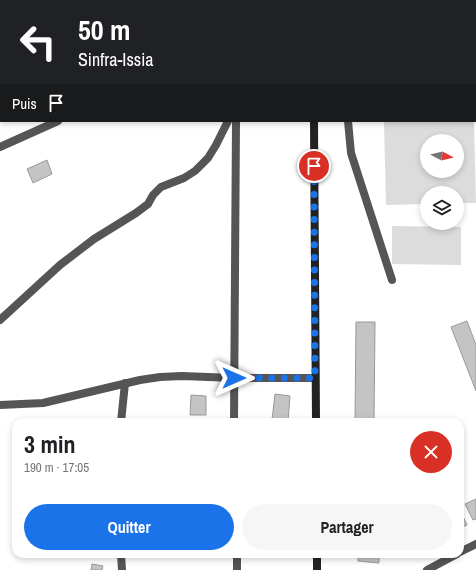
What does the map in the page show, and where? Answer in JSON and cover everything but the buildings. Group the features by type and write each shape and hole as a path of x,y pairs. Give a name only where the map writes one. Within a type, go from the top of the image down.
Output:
{"main road":[{"path":"314,122 316,418"},
{"path":"317,558 318,570"}],"street":[{"path":"0,147 56,122"},
{"path":"0,320 60,265 94,239 148,204 153,195 161,188 196,171 208,158 228,122"},
{"path":"234,418 236,122"},
{"path":"348,122 351,153 392,280"},
{"path":"0,406 43,403 125,383 160,377 315,378"},
{"path":"121,418 125,383"},
{"path":"464,550 476,544"},
{"path":"121,558 122,570"},
{"path":"237,558 237,570"},
{"path":"427,570 450,558"}],"shaded area":[{"path":"384,122 474,122 476,203 464,203 464,186 420,186 420,204 386,205"},
{"path":"392,226 420,226 420,230 461,230 461,265 392,264"}],"route":[{"path":"234,378 315,378 314,166"}]}
